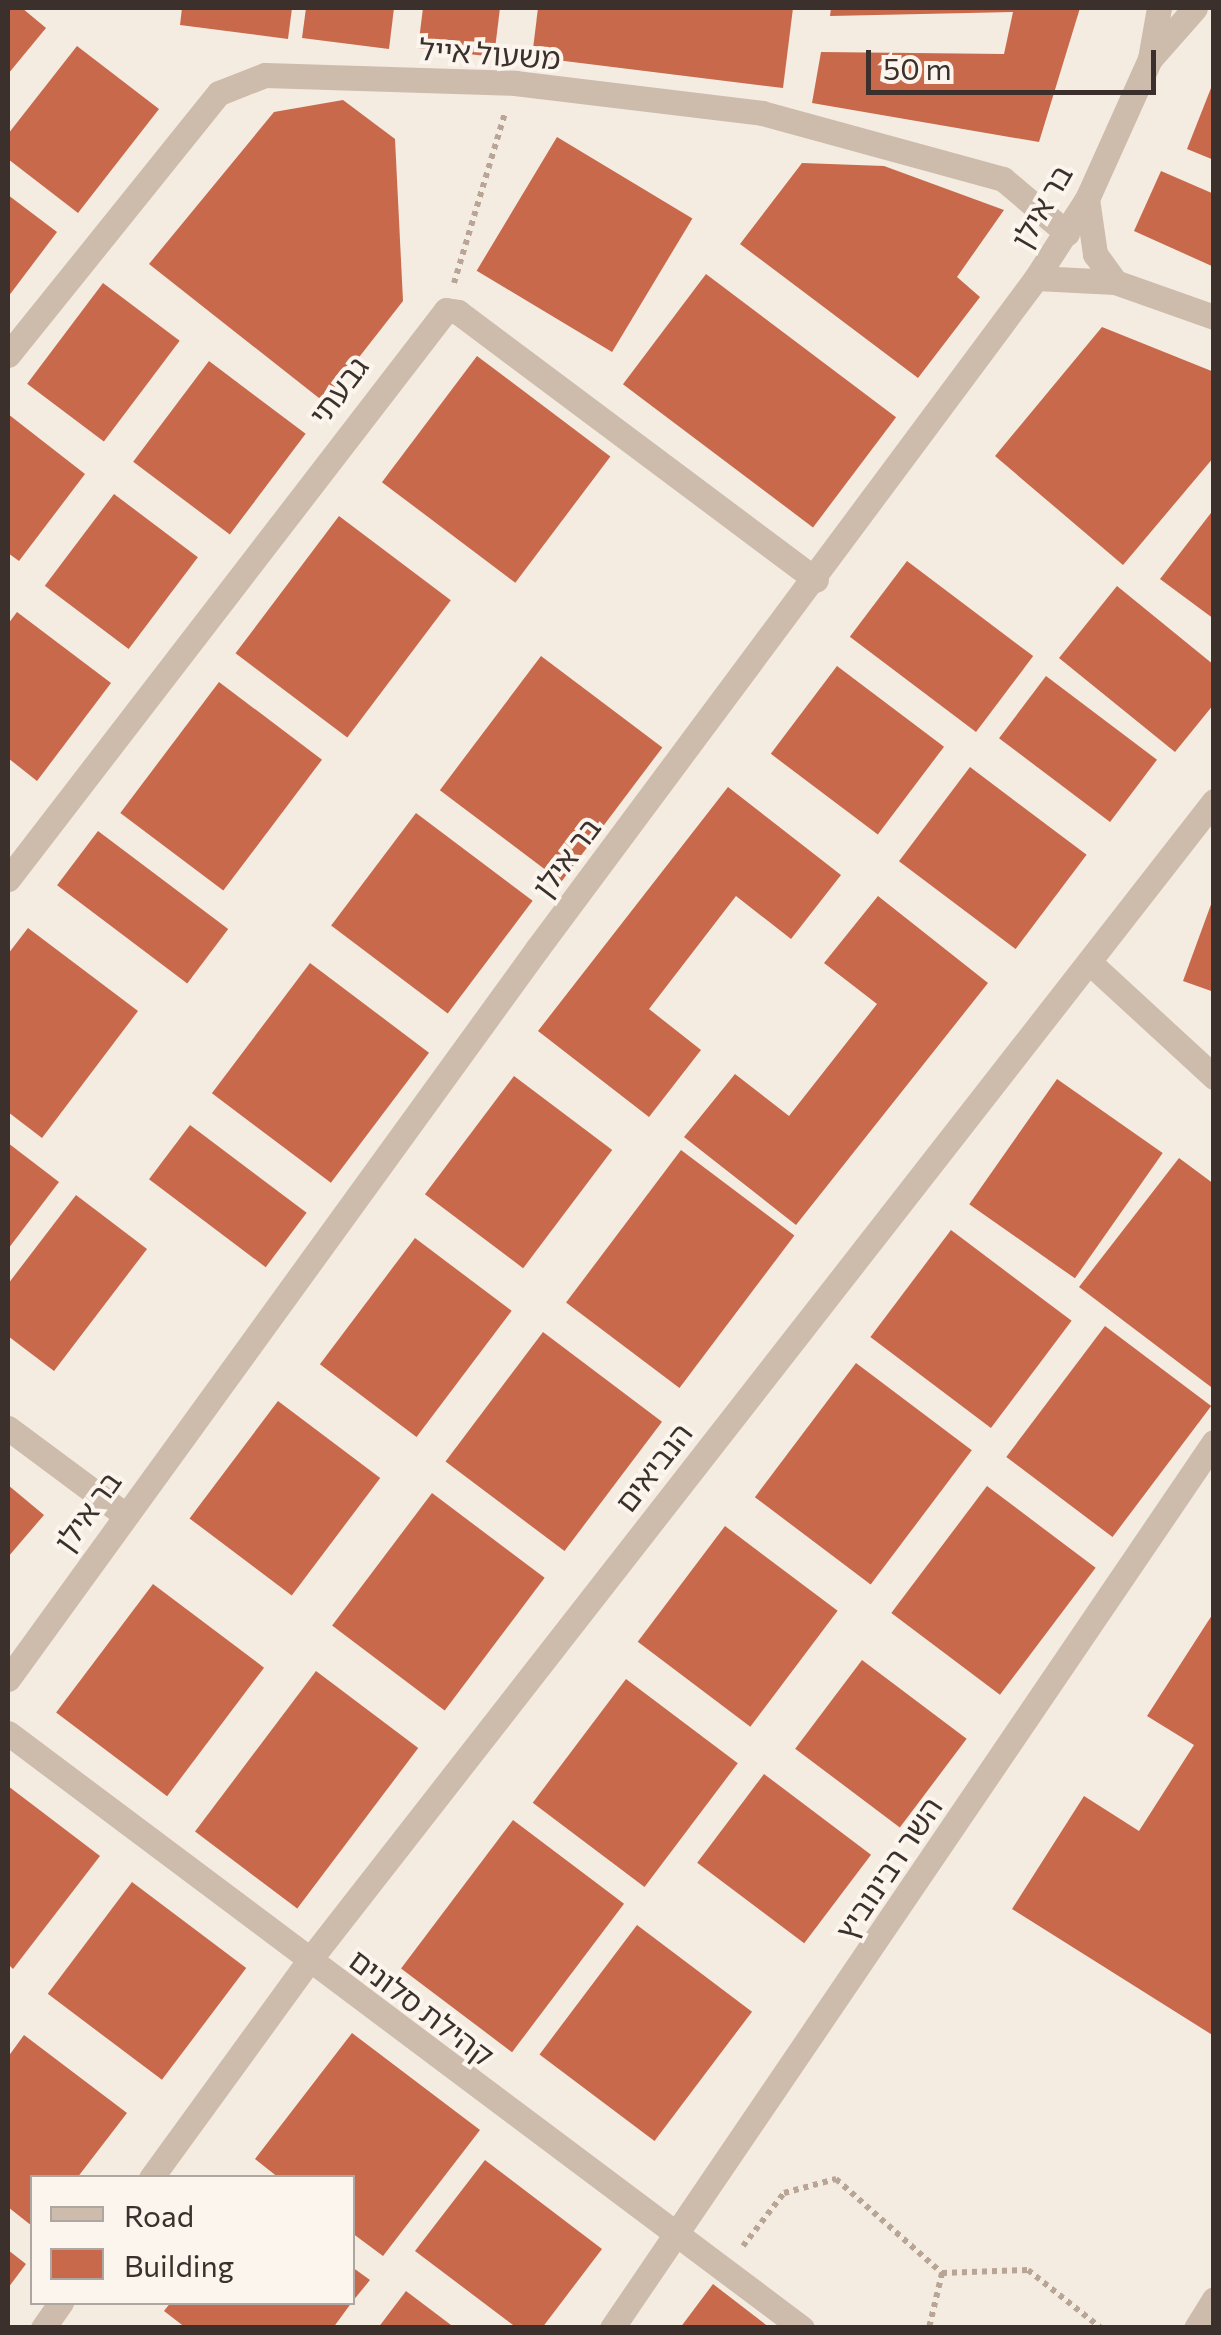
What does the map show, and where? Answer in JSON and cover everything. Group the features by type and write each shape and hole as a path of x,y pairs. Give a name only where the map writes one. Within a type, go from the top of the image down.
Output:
{"street":[{"name":"בר אילן","path":"8,1679 124,1514 816,580 1067,234 1087,199 1150,59 1158,8"},
{"name":"בר אילן","path":"1150,59 1196,8"},
{"name":"משעול אייל","path":"8,354 219,93 265,75 514,84 762,113 894,146 1003,179 1067,234"},
{"path":"1087,199 1095,254 1115,282"},
{"path":"1036,278 1115,282 1214,317"},
{"path":"446,310 458,312 816,580"},
{"name":"גבעתי","path":"8,879 433,319 446,310"},
{"name":"הנביאים","path":"154,2175 308,1962 1214,801"},
{"path":"1089,962 1214,1077"},
{"path":"8,1428 124,1514"},
{"name":"השר רבינוביץ","path":"612,2328 678,2238 1214,1442"},
{"name":"קהילת סלונים","path":"8,1733 308,1962 802,2328"},
{"path":"1196,2328 1214,2299"},
{"path":"43,2328 59,2305"}],"path":[{"path":"446,310 514,84"},
{"path":"735,2256 784,2193 836,2179 942,2273 1028,2270 1101,2328"},
{"path":"929,2328 942,2273"}],"building":[{"path":"8,8 22,8 46,28 8,74"},
{"path":"182,8 292,8 288,39 180,25"},
{"path":"306,8 394,8 389,49 302,38"},
{"path":"423,8 500,8 494,57 418,48"},
{"path":"538,8 793,8 783,88 532,57"},
{"path":"831,8 1080,8 1039,142 812,103 821,52 1004,54 1013,12 830,16"},
{"path":"77,46 159,109 78,213 8,159 8,134"},
{"path":"1214,83 1214,160 1187,149"},
{"path":"343,100 395,139 403,301 324,402 149,264 274,112"},
{"path":"557,137 692,218 612,352 477,271"},
{"path":"802,163 884,166 1004,210 957,277 980,297 918,378 740,244"},
{"path":"1161,171 1214,194 1214,267 1134,231"},
{"path":"8,195 57,232 8,297"},
{"path":"706,274 896,417 813,527 623,384"},
{"path":"103,283 180,341 104,441 27,384"},
{"path":"1102,327 1214,372 1214,457 1123,565 995,456"},
{"path":"477,356 610,457 515,583 382,482"},
{"path":"209,361 306,434 230,534 133,462"},
{"path":"8,414 85,474 19,561 8,553"},
{"path":"114,494 198,557 129,649 45,586"},
{"path":"1214,509 1214,619 1160,579"},
{"path":"339,516 451,600 347,738 235,653"},
{"path":"907,561 1033,656 976,732 850,637"},
{"path":"1117,586 1214,665 1214,704 1175,752 1059,658"},
{"path":"17,612 111,683 37,781 8,758 8,624"},
{"path":"541,656 662,747 561,882 440,790"},
{"path":"837,666 944,747 878,834 771,754"},
{"path":"1046,676 1157,760 1110,822 999,738"},
{"path":"219,682 322,760 223,891 120,813"},
{"path":"970,767 1087,855 1016,949 899,861"},
{"path":"728,787 841,875 791,939 736,896 649,1009 701,1050 649,1117 538,1031"},
{"path":"416,813 533,901 448,1013 331,926"},
{"path":"98,831 228,929 187,983 57,885"},
{"path":"878,896 988,983 796,1225 684,1137 735,1074 789,1116 877,1004 824,963"},
{"path":"1214,899 1214,992 1183,981"},
{"path":"28,928 138,1011 42,1138 8,1112 8,954"},
{"path":"310,963 429,1053 331,1183 212,1093"},
{"path":"514,1076 612,1150 523,1268 425,1194"},
{"path":"1057,1079 1163,1153 1075,1278 969,1204"},
{"path":"190,1125 307,1213 266,1267 149,1179"},
{"path":"8,1143 59,1182 8,1249"},
{"path":"681,1150 794,1235 679,1388 566,1303"},
{"path":"1179,1158 1214,1184 1211,1387 1079,1287"},
{"path":"76,1195 147,1249 54,1371 8,1336 8,1284"},
{"path":"951,1230 1072,1321 991,1428 870,1337"},
{"path":"415,1238 512,1311 417,1437 320,1364"},
{"path":"1105,1326 1211,1406 1113,1537 1006,1457"},
{"path":"543,1332 662,1422 565,1551 446,1461"},
{"path":"856,1363 972,1450 871,1584 755,1497"},
{"path":"278,1401 380,1478 292,1595 190,1518"},
{"path":"8,1485 44,1515 8,1557"},
{"path":"987,1486 1096,1568 1000,1695 891,1613"},
{"path":"432,1493 545,1578 445,1710 332,1626"},
{"path":"725,1526 838,1611 750,1727 638,1642"},
{"path":"153,1584 264,1668 167,1796 56,1713"},
{"path":"1214,1612 1214,2036 1012,1909 1084,1796 1139,1831 1194,1745 1147,1716"},
{"path":"862,1660 967,1739 900,1827 795,1749"},
{"path":"316,1671 418,1748 297,1909 195,1832"},
{"path":"626,1679 738,1763 645,1887 533,1803"},
{"path":"764,1774 871,1855 804,1943 697,1863"},
{"path":"8,1786 100,1856 13,1969 8,1964"},
{"path":"513,1820 624,1904 512,2052 401,1969"},
{"path":"132,1882 246,1968 162,2080 48,1994"},
{"path":"637,1925 752,2012 655,2141 540,2054"},
{"path":"352,2033 480,2130 383,2256 355,2235 355,2175 275,2175 255,2159"},
{"path":"24,2035 127,2113 79,2175 30,2175 30,2224 8,2207 8,2057"},
{"path":"485,2160 602,2249 542,2328 517,2328 415,2251"},
{"path":"8,2250 26,2264 8,2288"},
{"path":"355,2269 370,2280 355,2298"},
{"path":"713,2284 770,2328 680,2328"},
{"path":"406,2291 455,2328 378,2328"},
{"path":"169,2305 350,2305 333,2328 186,2328 164,2311"}]}
